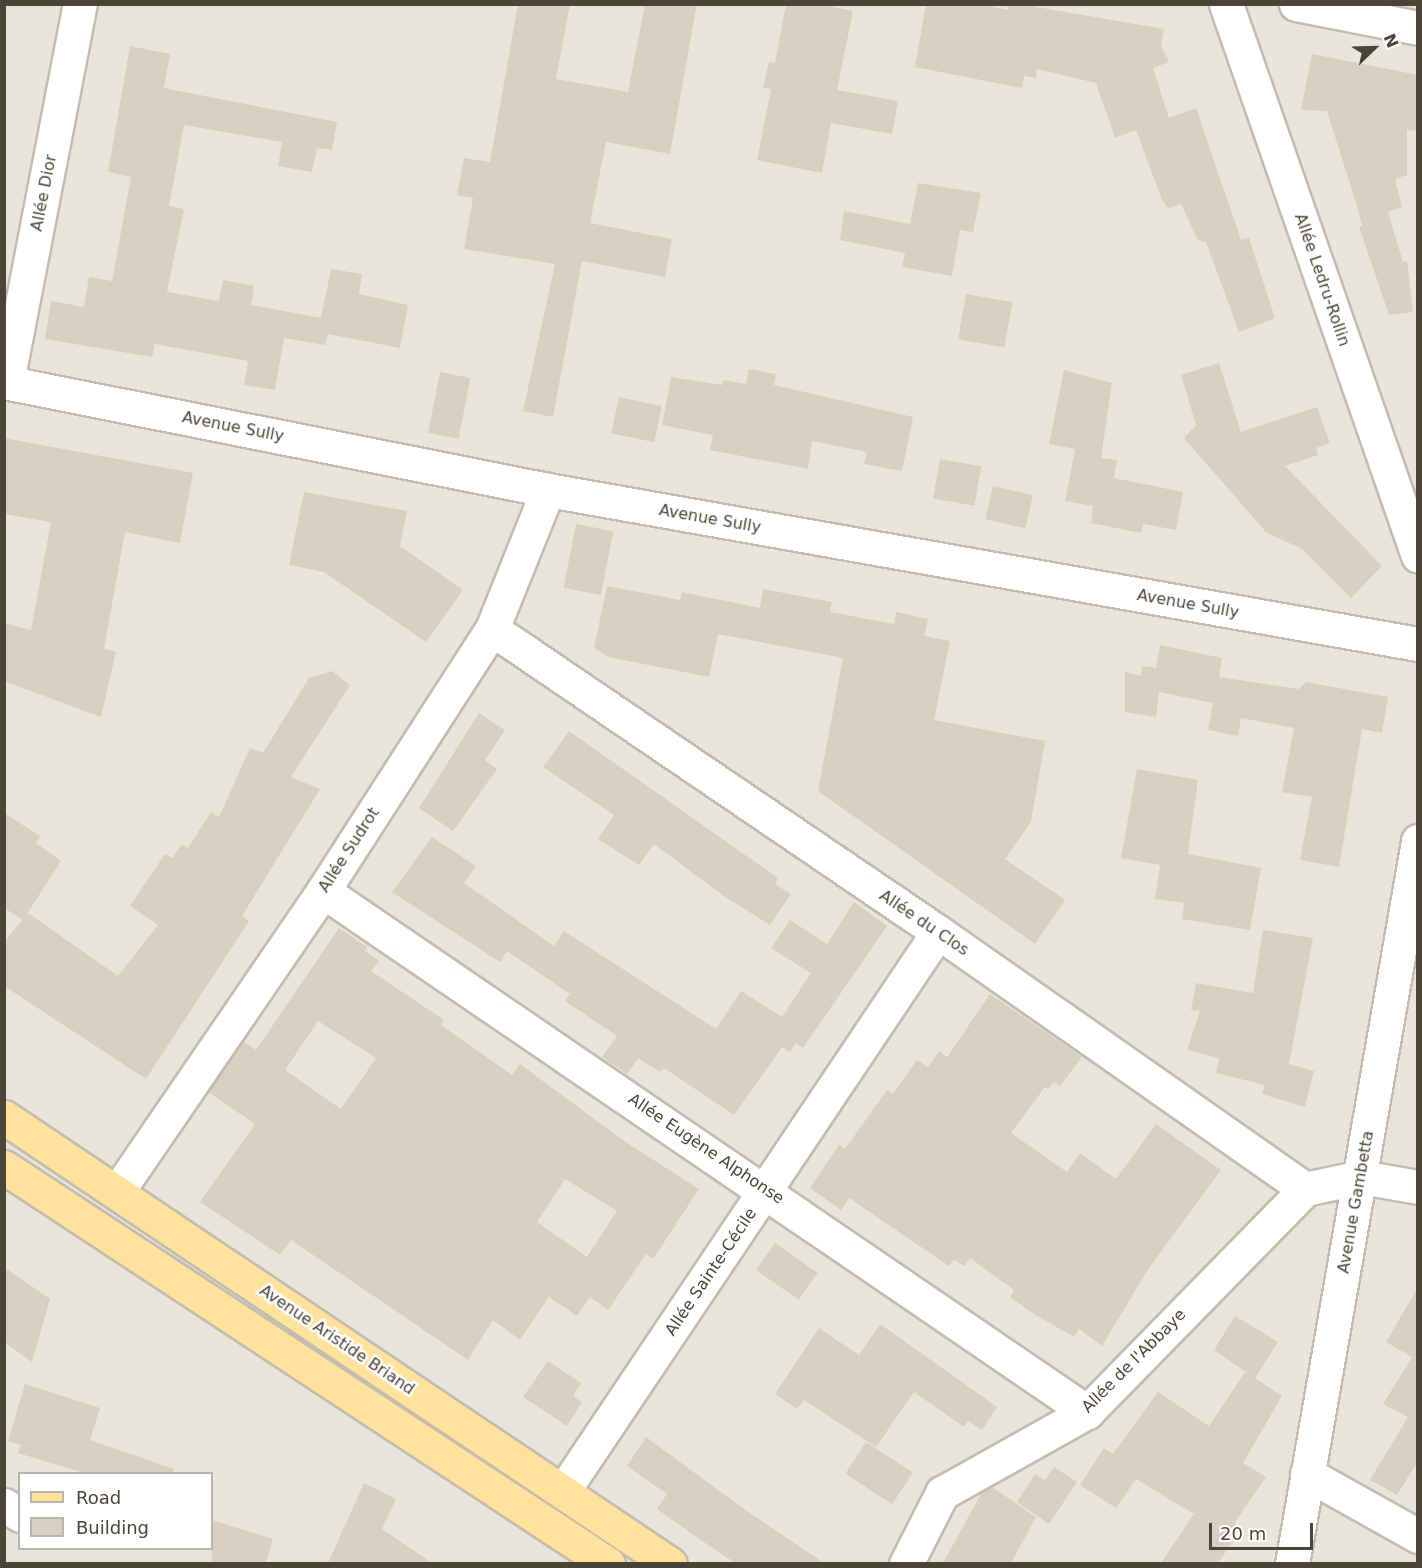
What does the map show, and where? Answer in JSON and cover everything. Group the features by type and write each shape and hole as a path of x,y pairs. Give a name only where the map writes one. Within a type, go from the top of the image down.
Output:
{"main road":[{"name":"Avenue Aristide Briand","path":"4,1117 670,1563"},
{"path":"4,1167 608,1563"}],"street":[{"name":"Allée Dior","path":"6,382 81,4"},
{"name":"Allée Ledru-Rollin","path":"1226,4 1418,556"},
{"path":"1296,4 1418,28"},
{"name":"Avenue Sully","path":"6,382 548,490 1418,644"},
{"name":"Allée Sudrot","path":"117,1192 323,891 492,629 548,490"},
{"name":"Allée du Clos","path":"492,629 938,932 1305,1190"},
{"name":"Avenue Gambetta","path":"1292,1563 1418,841"},
{"name":"Allée Eugène Alphonse","path":"323,891 766,1190 1087,1412"},
{"name":"Allée Sainte-Cécile","path":"564,1491 938,932"},
{"path":"1305,1190 1360,1177 1418,1187"},
{"name":"Allée de l'Abbaye","path":"906,1563 942,1493 1087,1412 1305,1190"},
{"path":"1307,1474 1418,1536"},
{"path":"4,1505 18,1514"}],"shaded area":[{"path":"5,5 1417,5 1417,1563 5,1564"}],"building":[{"path":"518,4 570,4 556,79 628,92 645,4 697,4 670,154 606,142 590,223 672,239 665,277 582,261 553,417 523,411 555,264 464,249 473,198 457,195 464,158 490,162"},
{"path":"786,4 819,4 853,11 837,90 898,101 892,134 831,123 822,173 757,160 771,89 763,88 769,62 775,63"},
{"path":"926,4 980,4 1008,10 1009,4 1038,4 1037,7 1164,29 1161,46 1169,62 1153,68 1169,118 1196,108 1241,240 1249,238 1275,318 1239,332 1206,242 1198,240 1181,204 1168,208 1162,200 1136,130 1115,138 1096,83 1037,69 1036,78 1024,76 1022,88 915,67"},
{"path":"130,46 170,54 164,88 337,122 332,150 317,148 312,172 278,166 282,142 184,125 169,206 184,209 167,292 219,301 223,280 254,286 251,305 321,318 331,269 362,274 359,294 408,305 400,348 328,334 325,345 284,338 275,390 244,385 248,361 155,344 152,357 45,339 51,301 84,307 89,277 112,281 131,177 108,172"},
{"path":"1312,54 1418,75 1418,131 1407,130 1407,175 1395,179 1402,207 1388,212 1403,262 1407,261 1413,312 1389,315 1359,227 1362,226 1357,206 1327,111 1301,110"},
{"path":"918,183 981,193 973,232 960,230 952,276 902,267 905,253 840,240 844,211 910,224"},
{"path":"966,294 1012,302 1004,347 958,339"},
{"path":"1219,363 1241,432 1317,407 1330,443 1316,448 1318,455 1285,466 1382,566 1351,598 1302,549 1266,532 1184,438 1196,425 1181,375"},
{"path":"749,369 776,374 774,385 913,417 902,471 864,464 867,452 812,441 808,469 710,450 713,435 662,425 671,377 722,385 723,380 746,384"},
{"path":"1064,370 1112,383 1101,458 1117,460 1114,478 1183,492 1176,530 1143,524 1141,533 1091,523 1093,506 1065,501 1075,449 1049,444"},
{"path":"440,372 470,378 459,439 428,433"},
{"path":"619,397 662,406 654,442 611,433"},
{"path":"4,438 193,473 180,543 125,532 104,649 116,652 101,717 4,681 4,623 31,630 51,522 4,514"},
{"path":"940,459 981,466 974,506 933,498"},
{"path":"993,486 1033,495 1025,528 985,519"},
{"path":"304,492 407,511 400,546 463,590 426,642 324,572 289,565"},
{"path":"576,524 613,531 601,595 564,588"},
{"path":"607,586 680,600 682,592 760,608 763,589 832,602 830,612 894,624 896,612 928,619 924,636 950,641 934,720 1045,741 1031,822 1005,859 1065,900 1035,944 818,791 843,658 718,634 709,677 608,657 594,648"},
{"path":"1160,645 1222,658 1219,677 1299,689 1306,682 1388,697 1382,733 1362,729 1339,867 1300,860 1312,797 1282,792 1294,728 1241,718 1238,736 1208,730 1213,703 1159,692 1156,717 1125,712 1125,672 1141,676 1142,666 1156,668"},
{"path":"332,671 350,685 291,777 320,789 242,916 249,921 146,1079 4,986 4,942 28,913 118,976 158,925 130,906 165,854 172,858 182,844 188,848 211,812 219,817 250,748 263,753 309,678"},
{"path":"479,713 505,730 485,760 497,769 453,831 419,808"},
{"path":"569,731 778,878 775,884 791,894 770,925 725,897 654,844 639,865 598,839 614,815 543,767"},
{"path":"1137,769 1198,780 1188,854 1261,868 1250,930 1182,919 1184,903 1155,899 1160,865 1121,858"},
{"path":"4,813 40,836 36,843 61,861 23,920 4,908"},
{"path":"432,837 476,866 464,883 554,946 564,931 716,1029 741,991 782,1017 811,973 771,948 790,920 827,944 854,902 887,926 803,1048 796,1043 790,1052 782,1047 734,1115 664,1068 660,1072 638,1058 627,1074 602,1057 617,1036 565,1001 570,994 507,951 500,962 392,892"},
{"path":"339,928 367,947 365,951 379,961 371,971 444,1020 441,1025 512,1075 520,1064 624,1141 699,1189 653,1259 646,1254 608,1310 590,1297 577,1316 549,1297 520,1340 493,1320 468,1360 291,1240 280,1255 200,1202 255,1124 208,1092 243,1041 256,1050","holes":["318,1021 376,1058 341,1109 285,1070","565,1179 617,1211 587,1257 537,1222"]},
{"path":"1263,930 1313,938 1289,1064 1314,1071 1305,1107 1262,1094 1265,1085 1216,1073 1219,1058 1187,1050 1200,1011 1191,1010 1196,983 1253,993"},
{"path":"990,994 1082,1057 1060,1086 1054,1082 1048,1089 1045,1087 1011,1133 1067,1172 1080,1153 1116,1179 1156,1124 1221,1170 1149,1268 1102,1346 1079,1329 1074,1337 1037,1316 1010,1297 1014,1290 970,1258 964,1266 954,1260 949,1266 849,1198 841,1210 810,1188 839,1145 845,1149 887,1090 893,1094 917,1060 928,1067 939,1051 947,1057"},
{"path":"775,1243 818,1273 799,1300 756,1270"},
{"path":"4,1267 50,1299 32,1362 4,1342"},
{"path":"1418,1287 1418,1461 1397,1495 1370,1480 1408,1417 1383,1404 1412,1357 1386,1342"},
{"path":"1235,1316 1278,1342 1255,1378 1282,1396 1243,1463 1266,1477 1237,1519 1229,1538 1233,1541 1218,1563 1161,1563 1194,1514 1136,1479 1116,1508 1080,1485 1104,1448 1113,1454 1158,1392 1209,1426 1245,1372 1253,1377 1214,1350"},
{"path":"880,1324 997,1407 982,1430 968,1421 964,1427 914,1392 876,1447 804,1400 797,1409 775,1394 819,1328 859,1355"},
{"path":"548,1361 581,1383 573,1396 582,1402 567,1426 523,1397"},
{"path":"25,1384 100,1408 90,1440 174,1469 173,1472 81,1472 18,1453 21,1445 8,1441"},
{"path":"646,1437 744,1509 824,1563 735,1563 657,1509 667,1494 627,1466"},
{"path":"866,1442 913,1472 892,1504 845,1474"},
{"path":"1054,1467 1077,1482 1049,1524 1017,1502 1035,1474 1045,1480"},
{"path":"364,1483 396,1499 382,1529 432,1563 328,1563"},
{"path":"992,1487 1036,1517 1011,1563 943,1563 982,1492"},
{"path":"213,1520 273,1539 266,1563 212,1563"}]}
